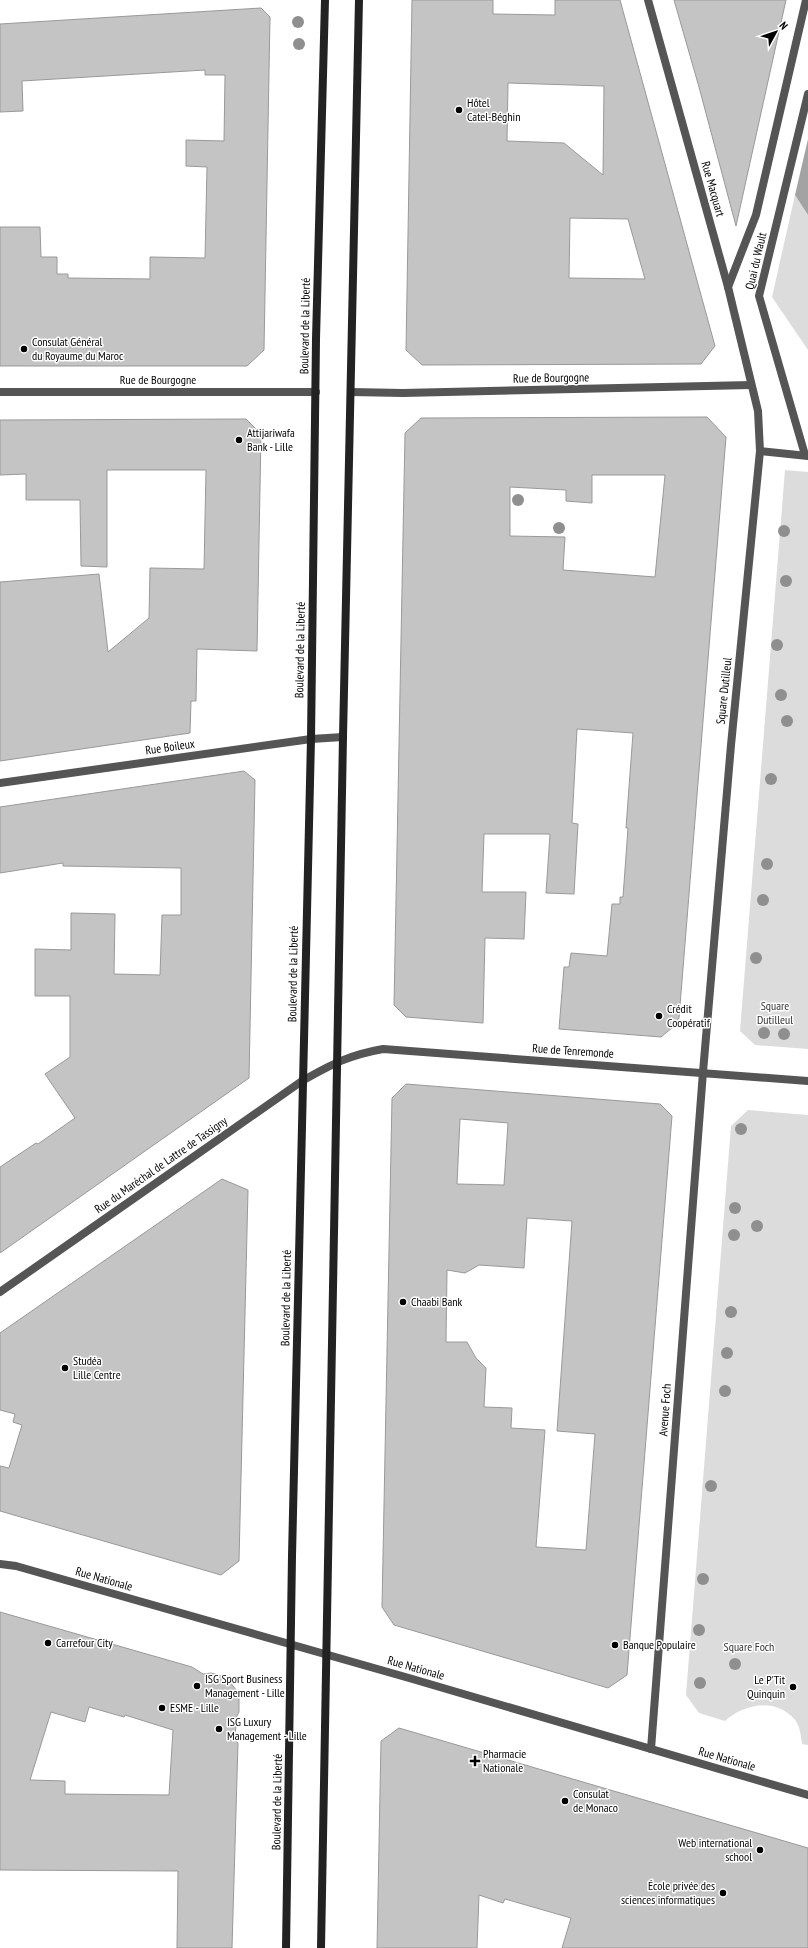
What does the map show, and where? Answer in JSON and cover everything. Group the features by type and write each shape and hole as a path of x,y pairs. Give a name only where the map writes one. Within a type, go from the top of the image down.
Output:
{"main road":[{"name":"Boulevard de la Liberté","path":"286,1948 302,1081 311,739 316,392 325,0"},
{"path":"321,1948 343,737 352,392 359,0"}],"street":[{"name":"Rue Macquart","path":"648,0 728,288 751,385"},
{"name":"Quai du Wault","path":"728,288 756,214 806,0"},
{"name":"Quai du Wault","path":"760,451 807,456 759,296 808,94"},
{"name":"Rue de Bourgogne","path":"352,392 403,393 751,385"},
{"name":"Square Dutilleul","path":"703,1072 731,745 760,451 758,411 751,385"},
{"name":"Rue de Bourgogne","path":"0,392 316,392"},
{"name":"Rue Boileux","path":"0,783 311,739 343,737"},
{"name":"Rue de Tenremonde","path":"338,1061 358,1053 383,1049 808,1081"},
{"name":"Rue du Maréchal de Lattre de Tassigny","path":"0,1292 302,1081 338,1061"},
{"name":"Avenue Foch","path":"651,1749 703,1072"},
{"name":"Rue Nationale","path":"0,1559 16,1566 808,1795"},
{"name":"Rue Nationale","path":"0,1564 16,1566"}],"green space":[{"path":"795,195 808,215 808,350 772,297"},
{"name":"Square Dutilleul","path":"785,470 808,472 808,1049 755,1045 740,1031"},
{"name":"Square Foch","path":"748,1110 808,1115 808,1745 802,1744 801,1734 797,1722 779,1708 770,1706 750,1707 741,1710 725,1721 699,1713 686,1695 731,1126"}],"shaded area":[{"path":"808,139 808,215 795,195"}],"building":[{"path":"412,0 493,0 493,14 555,15 555,0 620,0 715,346 701,364 422,365 406,350","holes":["508,83 604,86 603,175 564,143 507,141","570,218 628,219 645,279 569,278"]},
{"path":"674,0 786,0 736,226 699,87"},
{"path":"261,8 270,17 264,350 247,366 0,366 0,227 40,227 41,257 57,257 57,274 68,274 68,278 150,279 150,257 205,258 207,167 186,166 186,140 224,141 225,75 205,75 205,70 22,81 23,111 0,112 0,24"},
{"path":"707,417 726,437 679,1018 673,1027 661,1037 559,1029 564,967 569,967 571,953 607,956 612,904 620,904 620,897 623,897 628,828 626,828 633,733 577,729 572,823 578,824 574,894 546,893 550,834 484,834 482,892 526,892 524,939 485,938 483,1023 406,1017 394,1005 405,433 421,418","holes":["592,475 665,475 655,577 563,570 565,537 510,536 510,487 566,490 566,501 592,503"]},
{"path":"246,419 261,434 257,651 197,649 196,701 191,701 190,733 0,761 0,582 99,574 108,652 149,618 150,568 204,569 206,470 107,470 107,567 81,566 80,500 26,500 26,474 0,475 0,420"},
{"path":"244,771 255,780 249,1078 0,1253 0,1167 36,1143 38,1144 75,1118 45,1074 70,1057 70,996 35,996 35,949 71,950 71,913 115,914 114,974 160,975 162,915 181,915 181,868 63,866 63,863 0,873 0,807"},
{"path":"406,1084 660,1104 672,1116 627,1675 608,1688 394,1625 382,1607 392,1098","holes":["460,1119 508,1123 504,1185 457,1184","527,1218 572,1221 557,1431 595,1434 586,1550 536,1547 545,1430 511,1428 512,1408 484,1407 486,1368 476,1358 467,1342 446,1342 447,1270 465,1273 479,1265 524,1268"]},
{"path":"222,1179 248,1190 239,1561 221,1575 0,1511 0,1466 9,1468 22,1425 13,1422 15,1414 0,1410 0,1333"},
{"path":"0,1612 192,1667 203,1674 211,1673 226,1677 239,1696 239,1712 236,1718 234,1739 238,1743 232,1948 177,1948 178,1871 0,1870","holes":["89,1707 124,1717 125,1715 173,1730 169,1795 65,1794 65,1781 30,1780 51,1712 85,1722"]},
{"path":"399,1728 808,1848 808,1948 562,1948 571,1918 505,1899 503,1903 479,1895 477,1948 377,1948 381,1741"}],"place":[{"name":"Hôtel Catel-Béghin","path":"459,110"},
{"name":"Consulat Général du Royaume du Maroc","path":"24,349"},
{"name":"Attijariwafa Bank - Lille","path":"239,440"},
{"name":"Crédit Coopératif","path":"659,1016"},
{"name":"Chaabi Bank","path":"403,1302"},
{"name":"Studéa Lille Centre","path":"65,1368"},
{"name":"Carrefour City","path":"48,1643"},
{"name":"Banque Populaire","path":"615,1645"},
{"name":"ISG Sport Business Management - Lille","path":"197,1686"},
{"name":"Le P'Tit Quinquin","path":"793,1687"},
{"name":"ESME - Lille","path":"162,1708"},
{"name":"ISG Luxury Management - Lille","path":"219,1729"},
{"name":"Pharmacie Nationale","path":"475,1761"},
{"name":"Consulat de Monaco","path":"565,1801"},
{"name":"Web international school","path":"760,1850"},
{"name":"École privée des sciences informatiques","path":"723,1893"}]}
